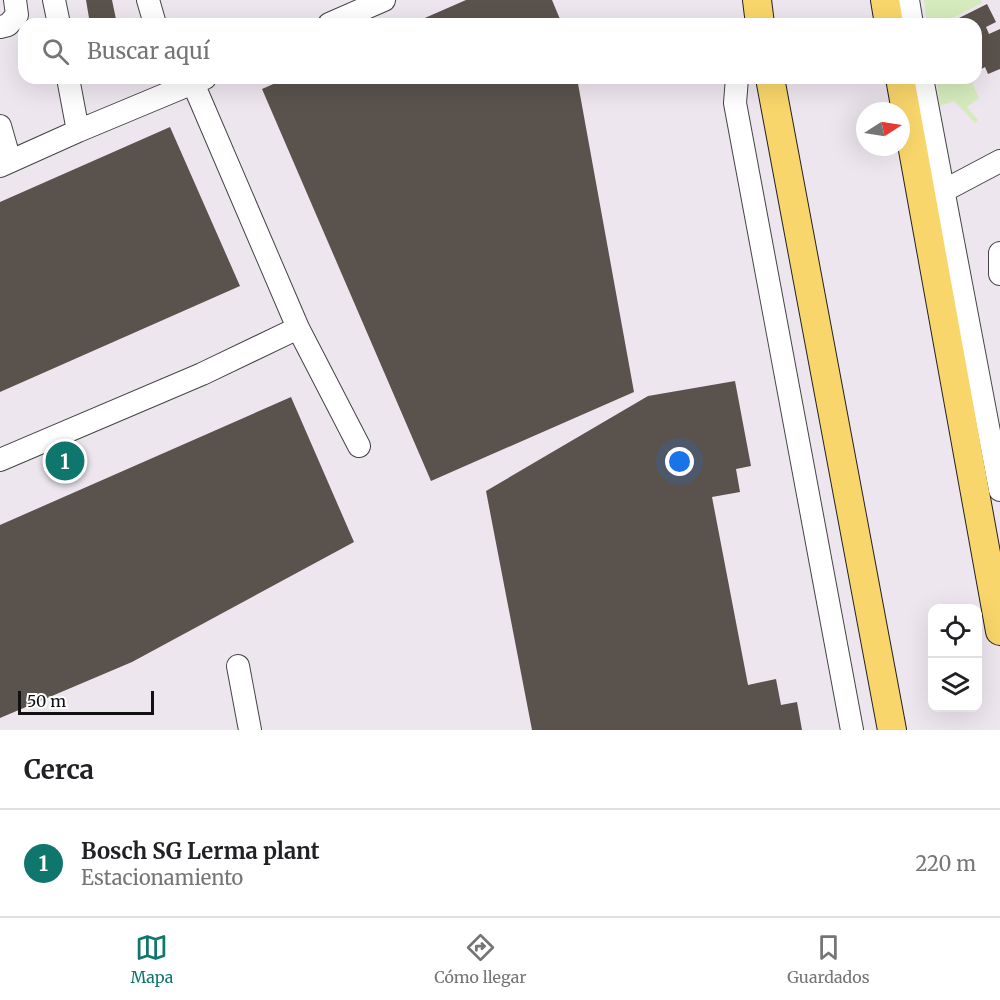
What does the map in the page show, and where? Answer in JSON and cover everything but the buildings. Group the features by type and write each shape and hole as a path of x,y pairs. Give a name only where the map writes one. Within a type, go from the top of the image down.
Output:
{"main road":[{"path":"885,0 889,18"},
{"path":"771,84 892,730"},
{"path":"902,84 933,196 1000,631"}],"street":[{"path":"0,27 8,25 17,15 15,0"},
{"path":"54,0 57,18"},
{"path":"148,0 153,18"},
{"path":"343,18 384,0"},
{"path":"908,0 911,18"},
{"path":"69,84 78,131"},
{"path":"0,126 5,164 182,84"},
{"path":"187,84 298,328 359,446"},
{"path":"737,84 735,103 852,730"},
{"path":"923,84 933,196 1000,490"},
{"path":"933,196 1000,161"},
{"path":"1000,253 1000,274"},
{"path":"0,460 202,374 298,328"},
{"path":"238,666 250,730"}],"shaded area":[{"path":"0,0 1000,0 1000,730 0,730"}],"green space":[{"path":"924,0 981,0 982,3 953,18 926,18"},
{"path":"937,84 973,84 979,98 967,107 978,120 975,123 954,101 940,106"}],"place":[{"name":"Bosch SG Lerma plant","path":"65,461"}]}
